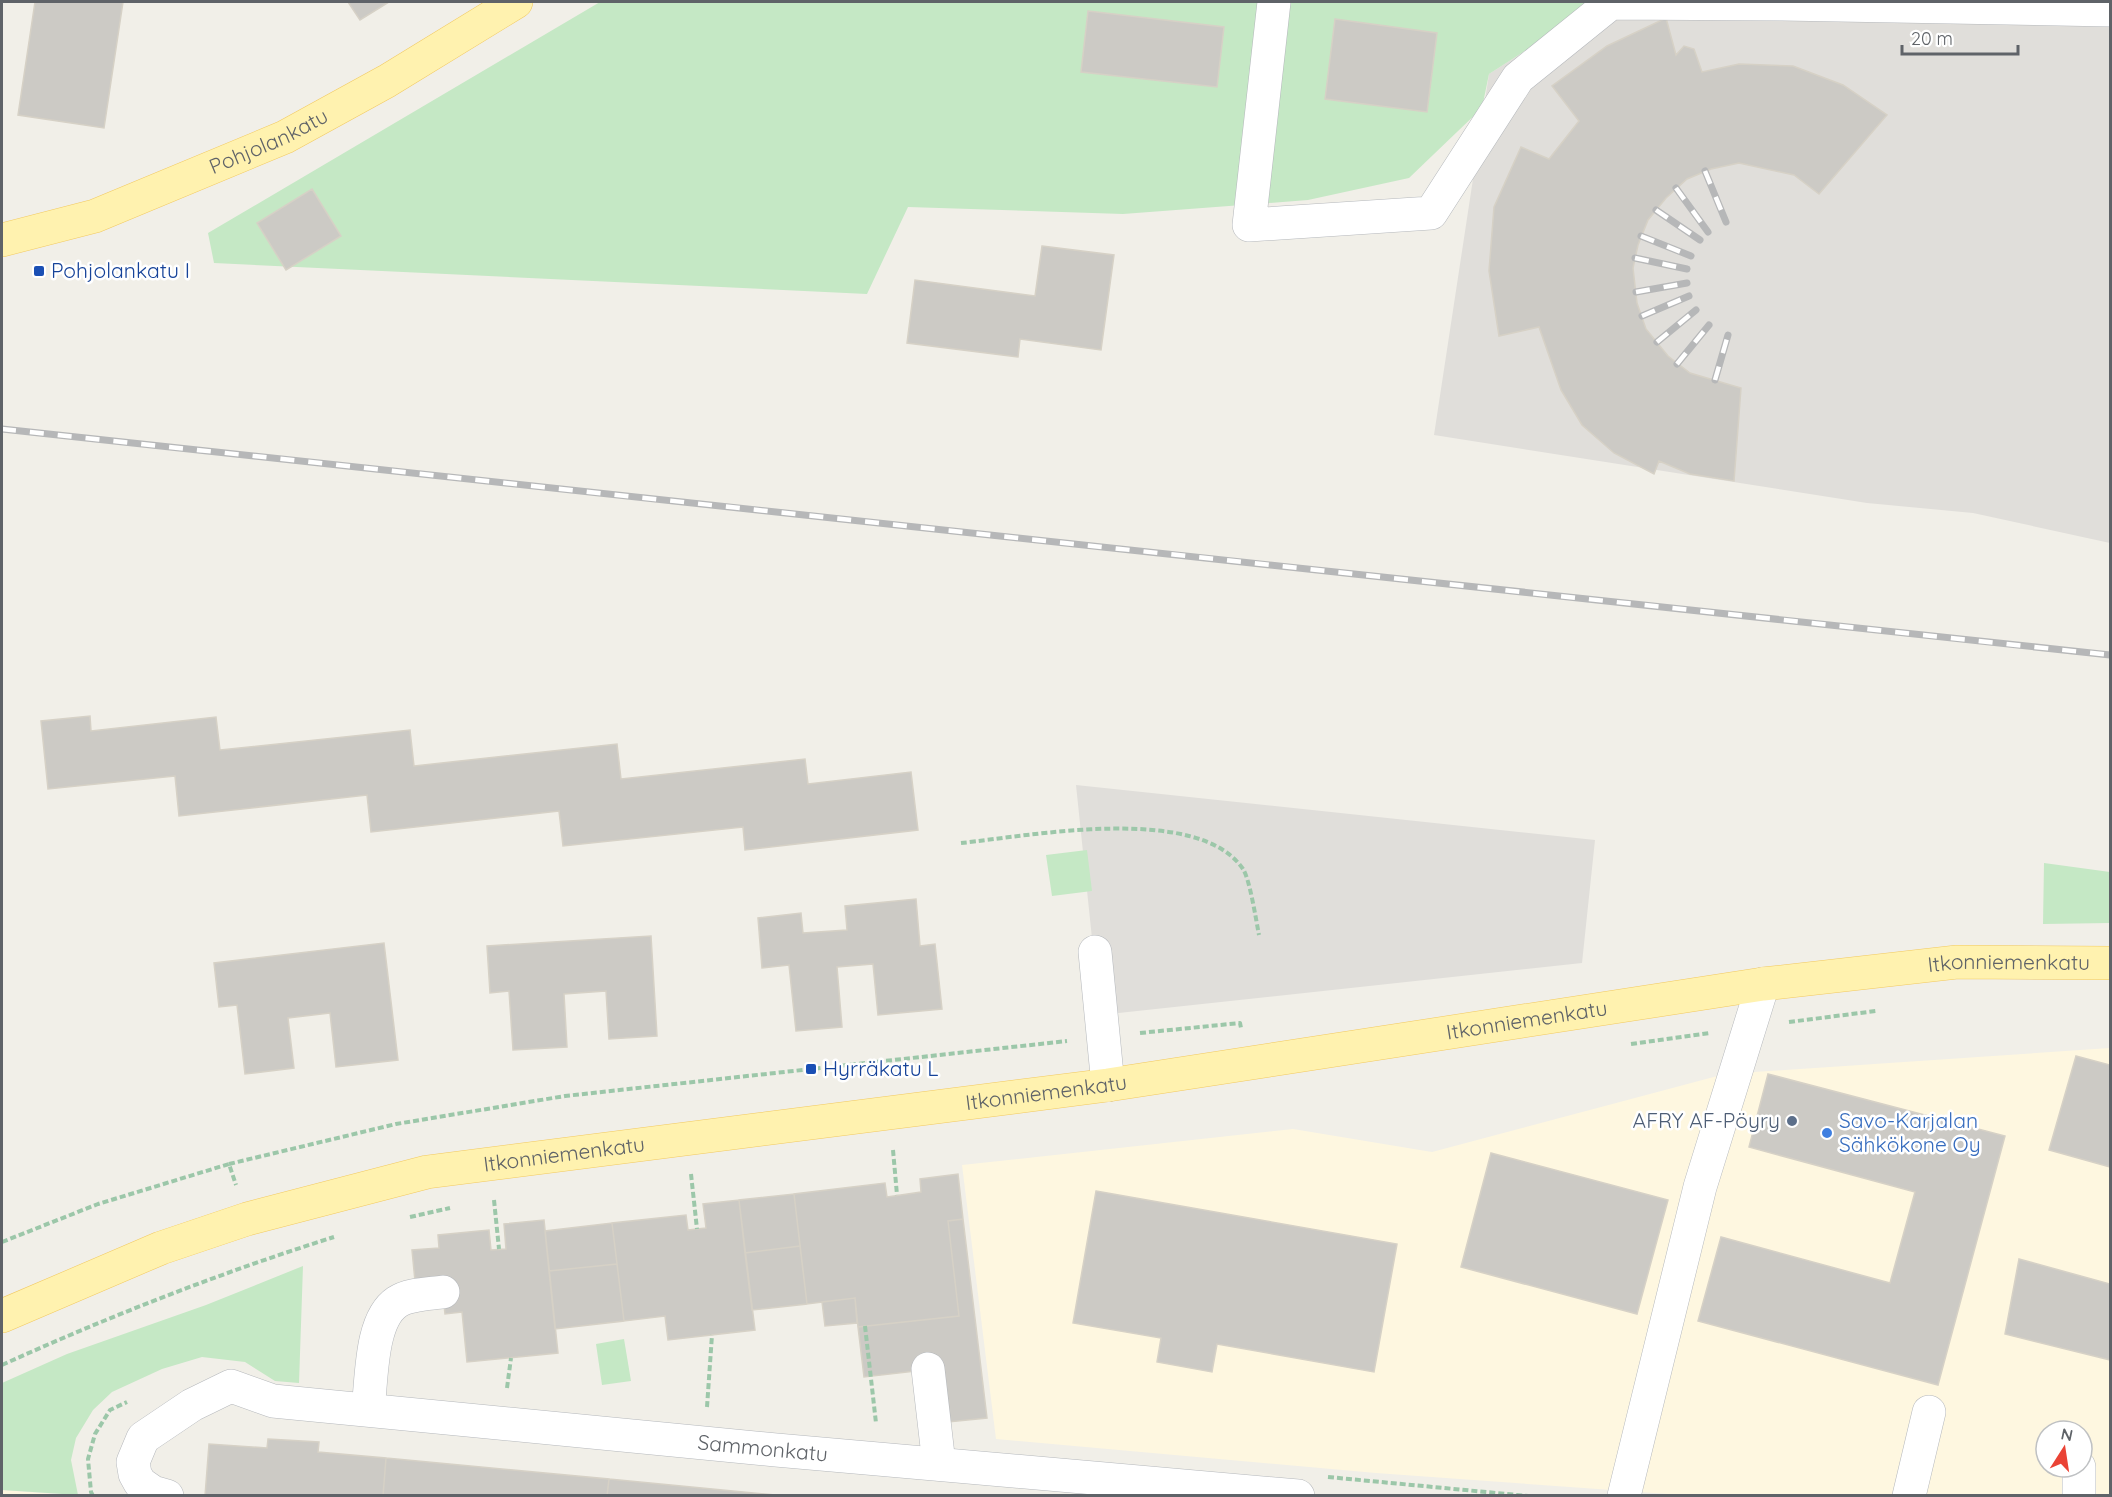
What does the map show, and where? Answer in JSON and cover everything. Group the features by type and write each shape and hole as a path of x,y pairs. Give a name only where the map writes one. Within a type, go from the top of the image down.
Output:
{"main road":[{"name":"Pohjolankatu","path":"2,240 95,216 285,137 387,81 516,2"},
{"name":"Itkonniemenkatu","path":"2,1316 160,1248 247,1219 428,1172 1108,1085 1763,984 1957,962 2110,963"}],"street":[{"path":"1274,2 1249,225 1431,213 1518,78 1611,3 2110,10"},
{"path":"1095,952 1108,1085"},
{"path":"1624,1496 1700,1187 1763,984"},
{"path":"368,1409 378,1330 386,1314 397,1302 412,1296 443,1292"},
{"path":"928,1369 939,1464"},
{"name":"Sammonkatu","path":"167,1496 153,1492 140,1483 135,1474 133,1462 143,1437 192,1405 231,1386 273,1401 1298,1496"},
{"path":"1909,1496 1929,1412"},
{"path":"2079,1479 2079,1496"}],"path":[{"path":"961,843 1109,827 1181,834 1204,841 1225,851 1244,871 1259,935"},
{"path":"1631,1044 1886,1010"},
{"path":"2,1242 98,1204 229,1164 396,1124 565,1096 1240,1023 1246,1064"},
{"path":"897,1195 893,1150 904,1149"},
{"path":"229,1164 247,1219"},
{"path":"681,1175 702,1172"},
{"path":"691,1173 697,1229"},
{"path":"483,1202 504,1199"},
{"path":"494,1200 499,1249"},
{"path":"402,1219 461,1206"},
{"path":"2,1365 101,1321 177,1291 335,1236"},
{"path":"865,1326 876,1428"},
{"path":"707,1412 712,1335"},
{"path":"507,1392 511,1358"},
{"path":"1325,1477 1528,1496"}],"shaded area":[{"path":"1601,2 2110,26 2110,543 1973,513 1867,503 1434,435 1489,74"},
{"path":"1076,785 1595,840 1582,963 1100,1015"},
{"path":"2110,1048 2110,1495 1682,1495 1376,1473 996,1439 962,1165 1293,1129 1432,1152 1725,1074"},
{"path":"2,1490 67,1495 2,1495"}],"green space":[{"path":"600,2 1601,2 1489,74 1482,108 1409,178 1308,200 1123,214 908,207 867,294 214,263 208,233"},
{"path":"1087,850 1092,891 1052,896 1046,855"},
{"path":"2044,863 2110,872 2110,923 2043,924"},
{"path":"303,1266 299,1383 275,1381 245,1362 202,1357 162,1369 112,1392 93,1410 76,1438 71,1460 78,1495 2,1490 2,1383 67,1354 206,1305"},
{"path":"624,1339 631,1381 602,1385 596,1344"}],"building":[{"path":"35,2 123,2 104,128 18,115"},
{"path":"348,2 389,2 360,20"},
{"path":"1088,11 1224,27 1217,87 1081,72"},
{"path":"1666,18 1676,55 1684,46 1694,49 1702,72 1739,64 1793,66 1843,85 1887,115 1819,194 1794,175 1739,163 1711,169 1687,179 1666,198 1648,220 1638,245 1633,268 1637,303 1646,329 1668,356 1690,373 1741,388 1734,481 1690,474 1659,461 1654,474 1614,453 1582,425 1561,390 1539,327 1499,336 1489,271 1494,207 1521,147 1549,159 1579,121 1552,86 1607,46"},
{"path":"1335,19 1437,33 1427,112 1325,99"},
{"path":"312,189 341,236 286,270 257,223"},
{"path":"1042,246 1114,255 1101,350 1020,339 1018,357 907,343 915,280 1035,296"},
{"path":"90,716 91,731 216,717 220,750 410,730 414,766 617,744 621,779 805,759 808,784 911,772 918,830 745,850 743,827 563,846 559,811 371,832 367,795 179,816 175,776 48,789 41,721"},
{"path":"916,899 920,946 935,944 942,1009 878,1015 873,964 837,967 842,1027 796,1031 789,965 762,968 758,918 801,913 803,933 847,930 845,906"},
{"path":"651,936 657,1036 609,1039 606,991 564,994 567,1047 513,1050 509,991 490,993 487,946"},
{"path":"384,943 398,1060 336,1067 330,1013 288,1018 294,1068 245,1074 237,1005 219,1007 214,963"},
{"path":"2076,1056 2110,1065 2110,1167 2049,1150"},
{"path":"1768,1074 2005,1136 1938,1385 1698,1321 1721,1237 1890,1283 1915,1192 1749,1147"},
{"path":"1491,1153 1668,1200 1637,1314 1461,1267"},
{"path":"958,1174 963,1219 948,1221 959,1316 858,1327 855,1298 807,1304 794,1194 885,1183 887,1197 921,1192 920,1179"},
{"path":"1096,1191 1397,1244 1374,1372 1217,1344 1212,1372 1157,1362 1161,1338 1073,1323"},
{"path":"794,1194 800,1246 745,1253 739,1200"},
{"path":"739,1200 755,1330 668,1340 665,1316 624,1321 612,1223 686,1215 688,1230 706,1228 703,1204"},
{"path":"963,1219 987,1418 948,1422 942,1368 864,1377 858,1327 959,1316 948,1221"},
{"path":"544,1220 558,1353 467,1362 462,1312 445,1314 441,1279 415,1281 412,1250 439,1248 438,1235 489,1230 491,1250 506,1249 504,1224"},
{"path":"612,1223 617,1264 549,1271 545,1231"},
{"path":"800,1246 807,1304 752,1310 745,1253"},
{"path":"2019,1259 2110,1284 2110,1360 2005,1334"},
{"path":"617,1264 624,1321 555,1329 549,1271"},
{"path":"855,1298 857,1323 825,1326 822,1302"},
{"path":"268,1439 319,1442 318,1452 386,1458 383,1496 205,1496 209,1444 267,1448"},
{"path":"386,1458 609,1479 607,1496 383,1496"},
{"path":"609,1479 786,1496 607,1496"}],"railway":[{"path":"1705,171 1726,222"},
{"path":"1676,188 1708,232"},
{"path":"1656,210 1700,240"},
{"path":"1641,236 1691,256"},
{"path":"1635,258 1687,269"},
{"path":"1636,292 1687,283"},
{"path":"1642,316 1689,296"},
{"path":"1657,342 1696,310"},
{"path":"1677,364 1709,325"},
{"path":"1715,380 1728,335"},
{"path":"2,429 2110,655"}],"place":[{"name":"Pohjolankatu I","path":"39,271"},
{"name":"Hyrräkatu L","path":"811,1069"},
{"name":"AFRY AF-Pöyry","path":"1792,1121"},
{"name":"Savo-Karjalan Sähkökone Oy","path":"1827,1133"}]}
